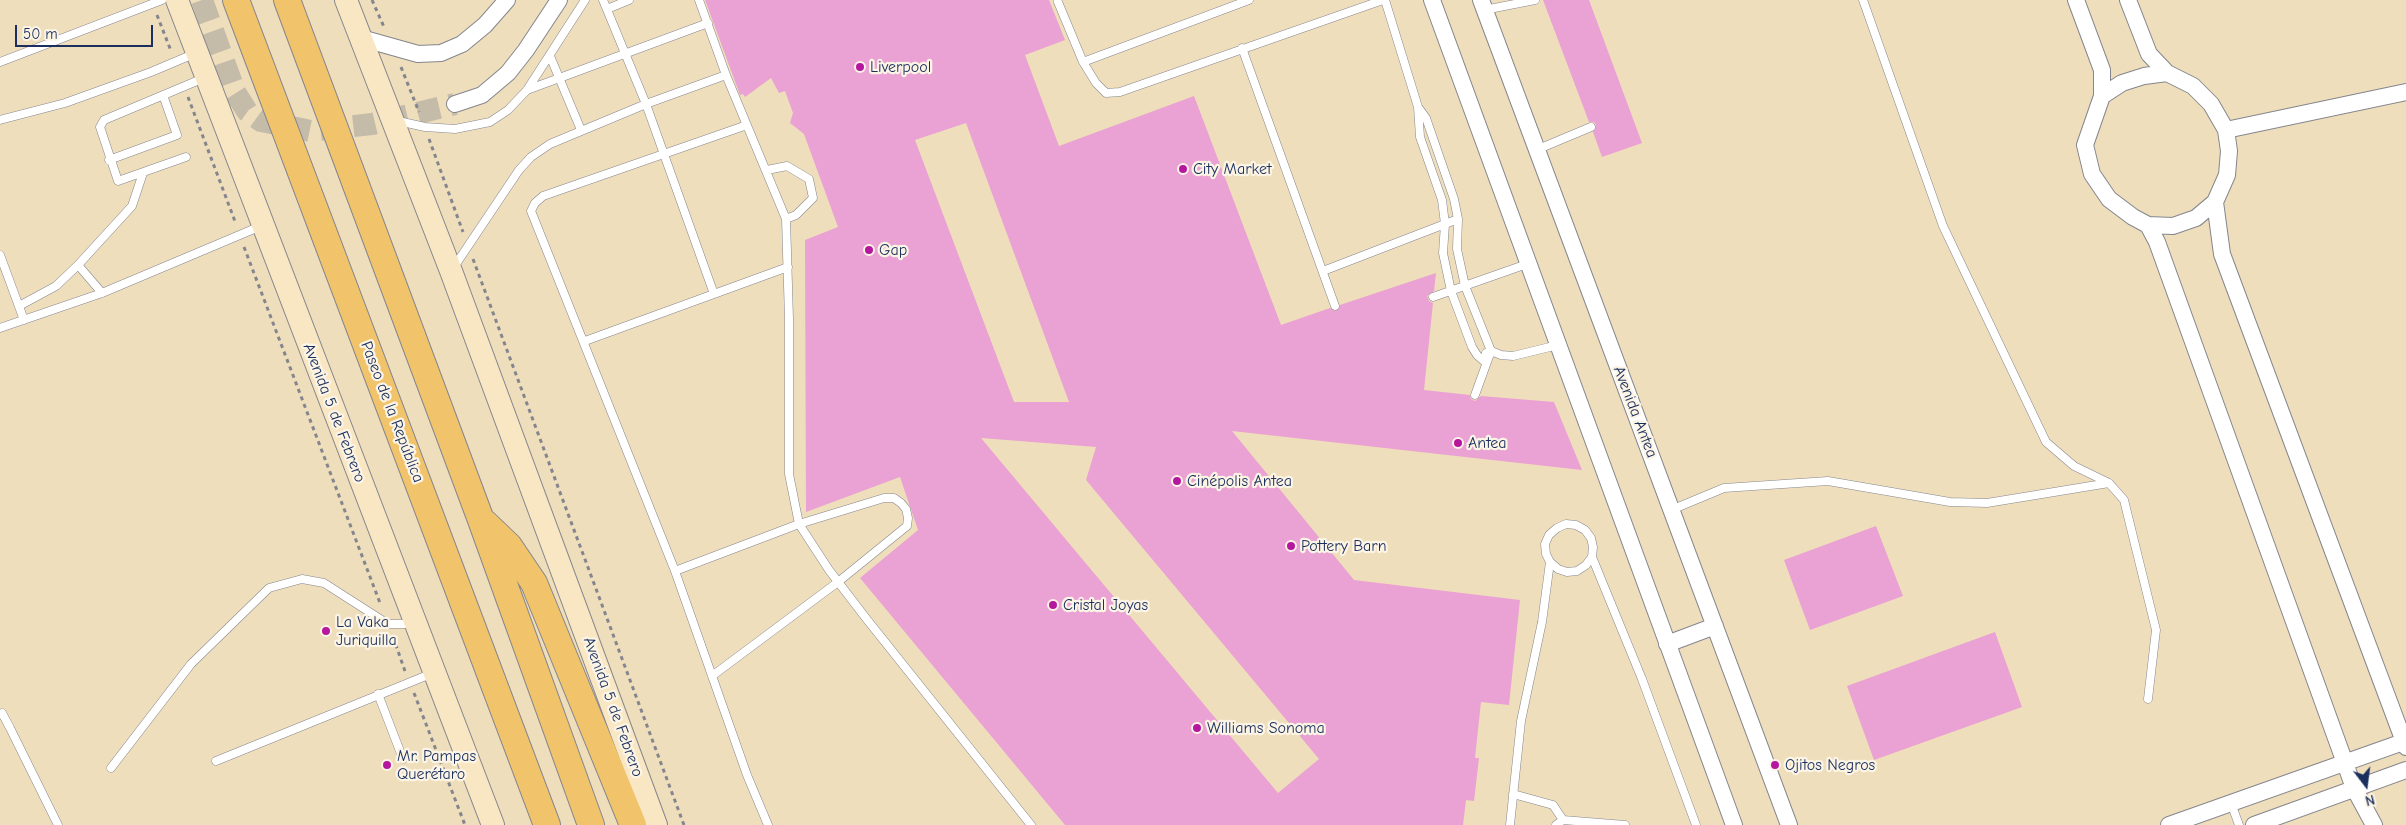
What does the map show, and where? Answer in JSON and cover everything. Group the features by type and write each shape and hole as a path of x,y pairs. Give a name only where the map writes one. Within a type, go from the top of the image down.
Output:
{"highway":[{"name":"Paseo de la República","path":"236,0 547,825"},
{"path":"287,0 481,520 591,825"},
{"path":"296,0 308,53"},
{"path":"481,520 510,546 534,582 633,825"}],"main road":[{"name":"Avenida 5 de Febrero","path":"177,0 205,78 263,225 414,624 493,825"},
{"name":"Avenida 5 de Febrero","path":"346,0 451,271 656,825"}],"street":[{"path":"361,38 394,49 418,54 441,53 462,44 485,25 507,0"},
{"path":"455,104 482,95 508,73 526,50 558,0"},
{"path":"1432,0 1666,644 1734,825"},
{"path":"2076,0 2102,70 2102,96 2085,145 2092,174 2109,199 2133,218 2148,225 2173,226 2196,218 2215,202 2227,175 2229,151 2226,130 2211,104 2193,86 2167,73 2148,54 2128,0"},
{"name":"Avenida Antea","path":"1482,5 1789,825"},
{"path":"2102,96 2122,83 2144,76 2167,73"},
{"path":"2226,130 2406,92"},
{"path":"2169,825 2344,762 2405,743 2222,254 2215,202"},
{"path":"2148,225 2157,242 2344,762 2354,788 2374,825"},
{"path":"1666,644 1715,626"},
{"path":"2254,825 2406,770"}],"lane":[{"path":"0,62 162,0"},
{"path":"393,120 425,127 455,129 490,122 508,110 527,90 585,0"},
{"path":"603,0 646,104 714,294"},
{"path":"607,9 629,0"},
{"path":"699,0 726,75 786,219 789,474 798,524 838,582 926,696 1031,825"},
{"path":"1084,62 1249,0"},
{"path":"1060,1 1084,62 1096,83 1106,93 1120,92 1384,0 1418,107 1420,137 1442,200 1445,224 1443,253 1451,291 1477,355 1485,362"},
{"path":"1482,5 1535,0"},
{"path":"1863,0 1943,226 2046,442 2074,466 2109,483 2124,500 2156,630 2148,699"},
{"path":"527,90 708,23"},
{"path":"1242,48 1335,306"},
{"path":"0,120 65,103 196,53"},
{"path":"550,56 558,79 581,130"},
{"path":"451,271 519,170 531,157 550,144 581,130 726,75"},
{"path":"186,157 118,181 100,127 104,120 205,78"},
{"path":"110,160 177,135 163,95"},
{"path":"1418,107 1426,118 1454,199 1458,219 1457,249 1465,286 1491,351"},
{"path":"747,125 543,196 531,211 676,571 712,676 768,825"},
{"path":"1536,150 1591,127"},
{"path":"766,170 787,166 808,179 813,198 796,216 786,219"},
{"path":"19,306 56,286 78,265 132,206 144,173"},
{"path":"1323,270 1458,219"},
{"path":"0,328 102,293 263,225"},
{"path":"0,255 24,320"},
{"path":"1433,297 1527,264"},
{"path":"78,265 102,293"},
{"path":"584,341 788,267"},
{"path":"1477,355 1491,351 1501,355 1513,356 1558,345"},
{"path":"1475,395 1485,362 1491,351"},
{"path":"1671,510 1724,488 1828,481 1950,502 1987,503 2109,483"},
{"path":"676,571 798,524 884,498 894,498 901,503 908,518 907,526 838,582 712,676"},
{"path":"1566,524 1576,525 1585,530 1591,538 1594,548 1592,557 1586,565 1572,572 1558,569 1550,562 1546,554 1545,544 1553,531 1566,524"},
{"path":"1592,557 1642,679 1696,825"},
{"path":"1510,825 1521,721 1536,650 1550,562"},
{"path":"111,768 191,664 269,588 302,579 324,583 388,624 414,624"},
{"path":"216,761 433,673"},
{"path":"378,694 402,759"},
{"path":"1,712 58,825"},
{"path":"1513,794 1553,806 1559,822 1625,825"},
{"path":"2231,803 2238,825"}],"path":[{"path":"372,0 425,127 684,825"},
{"path":"154,4 175,62"},
{"path":"184,86 465,825"}],"building":[{"name":"Antea","path":"705,0 1049,0 1065,40 1025,55 1059,146 1194,96 1281,325 1330,308 1336,311 1340,305 1436,273 1434,291 1427,296 1429,301 1433,303 1424,390 1470,395 1471,399 1475,401 1481,396 1554,402 1582,470 1232,431 1354,580 1520,600 1509,705 1481,702 1475,758 1479,758 1474,801 1466,800 1463,825 1065,825 860,578 918,530 900,477 806,512 805,240 838,227 804,134 790,123 793,113 785,91 779,93 771,78 745,97 743,94 740,95","holes":["966,123 1069,402 1014,402 915,140","981,438 1096,447 1086,480 1319,759 1278,793"]},
{"path":"1543,0 1589,0 1642,143 1602,157 1593,132 1596,125 1594,122 1589,122"},
{"path":"1876,526 1903,596 1810,630 1784,560"},
{"path":"1995,632 2022,707 1874,760 1847,686"}],"tunnel":[{"path":"202,0 235,92 247,111 261,121 311,131 372,124 455,104"}],"place":[{"name":"Liverpool","path":"860,67"},
{"name":"City Market","path":"1183,169"},
{"name":"Gap","path":"869,250"},
{"name":"Antea","path":"1458,443"},
{"name":"Cinépolis Antea","path":"1177,481"},
{"name":"Pottery Barn","path":"1291,546"},
{"name":"Cristal Joyas","path":"1053,605"},
{"name":"La Vaka Juriquilla","path":"326,631"},
{"name":"Williams Sonoma","path":"1197,728"},
{"name":"Mr. Pampas Querétaro","path":"387,765"},
{"name":"Ojitos Negros","path":"1775,765"}]}
